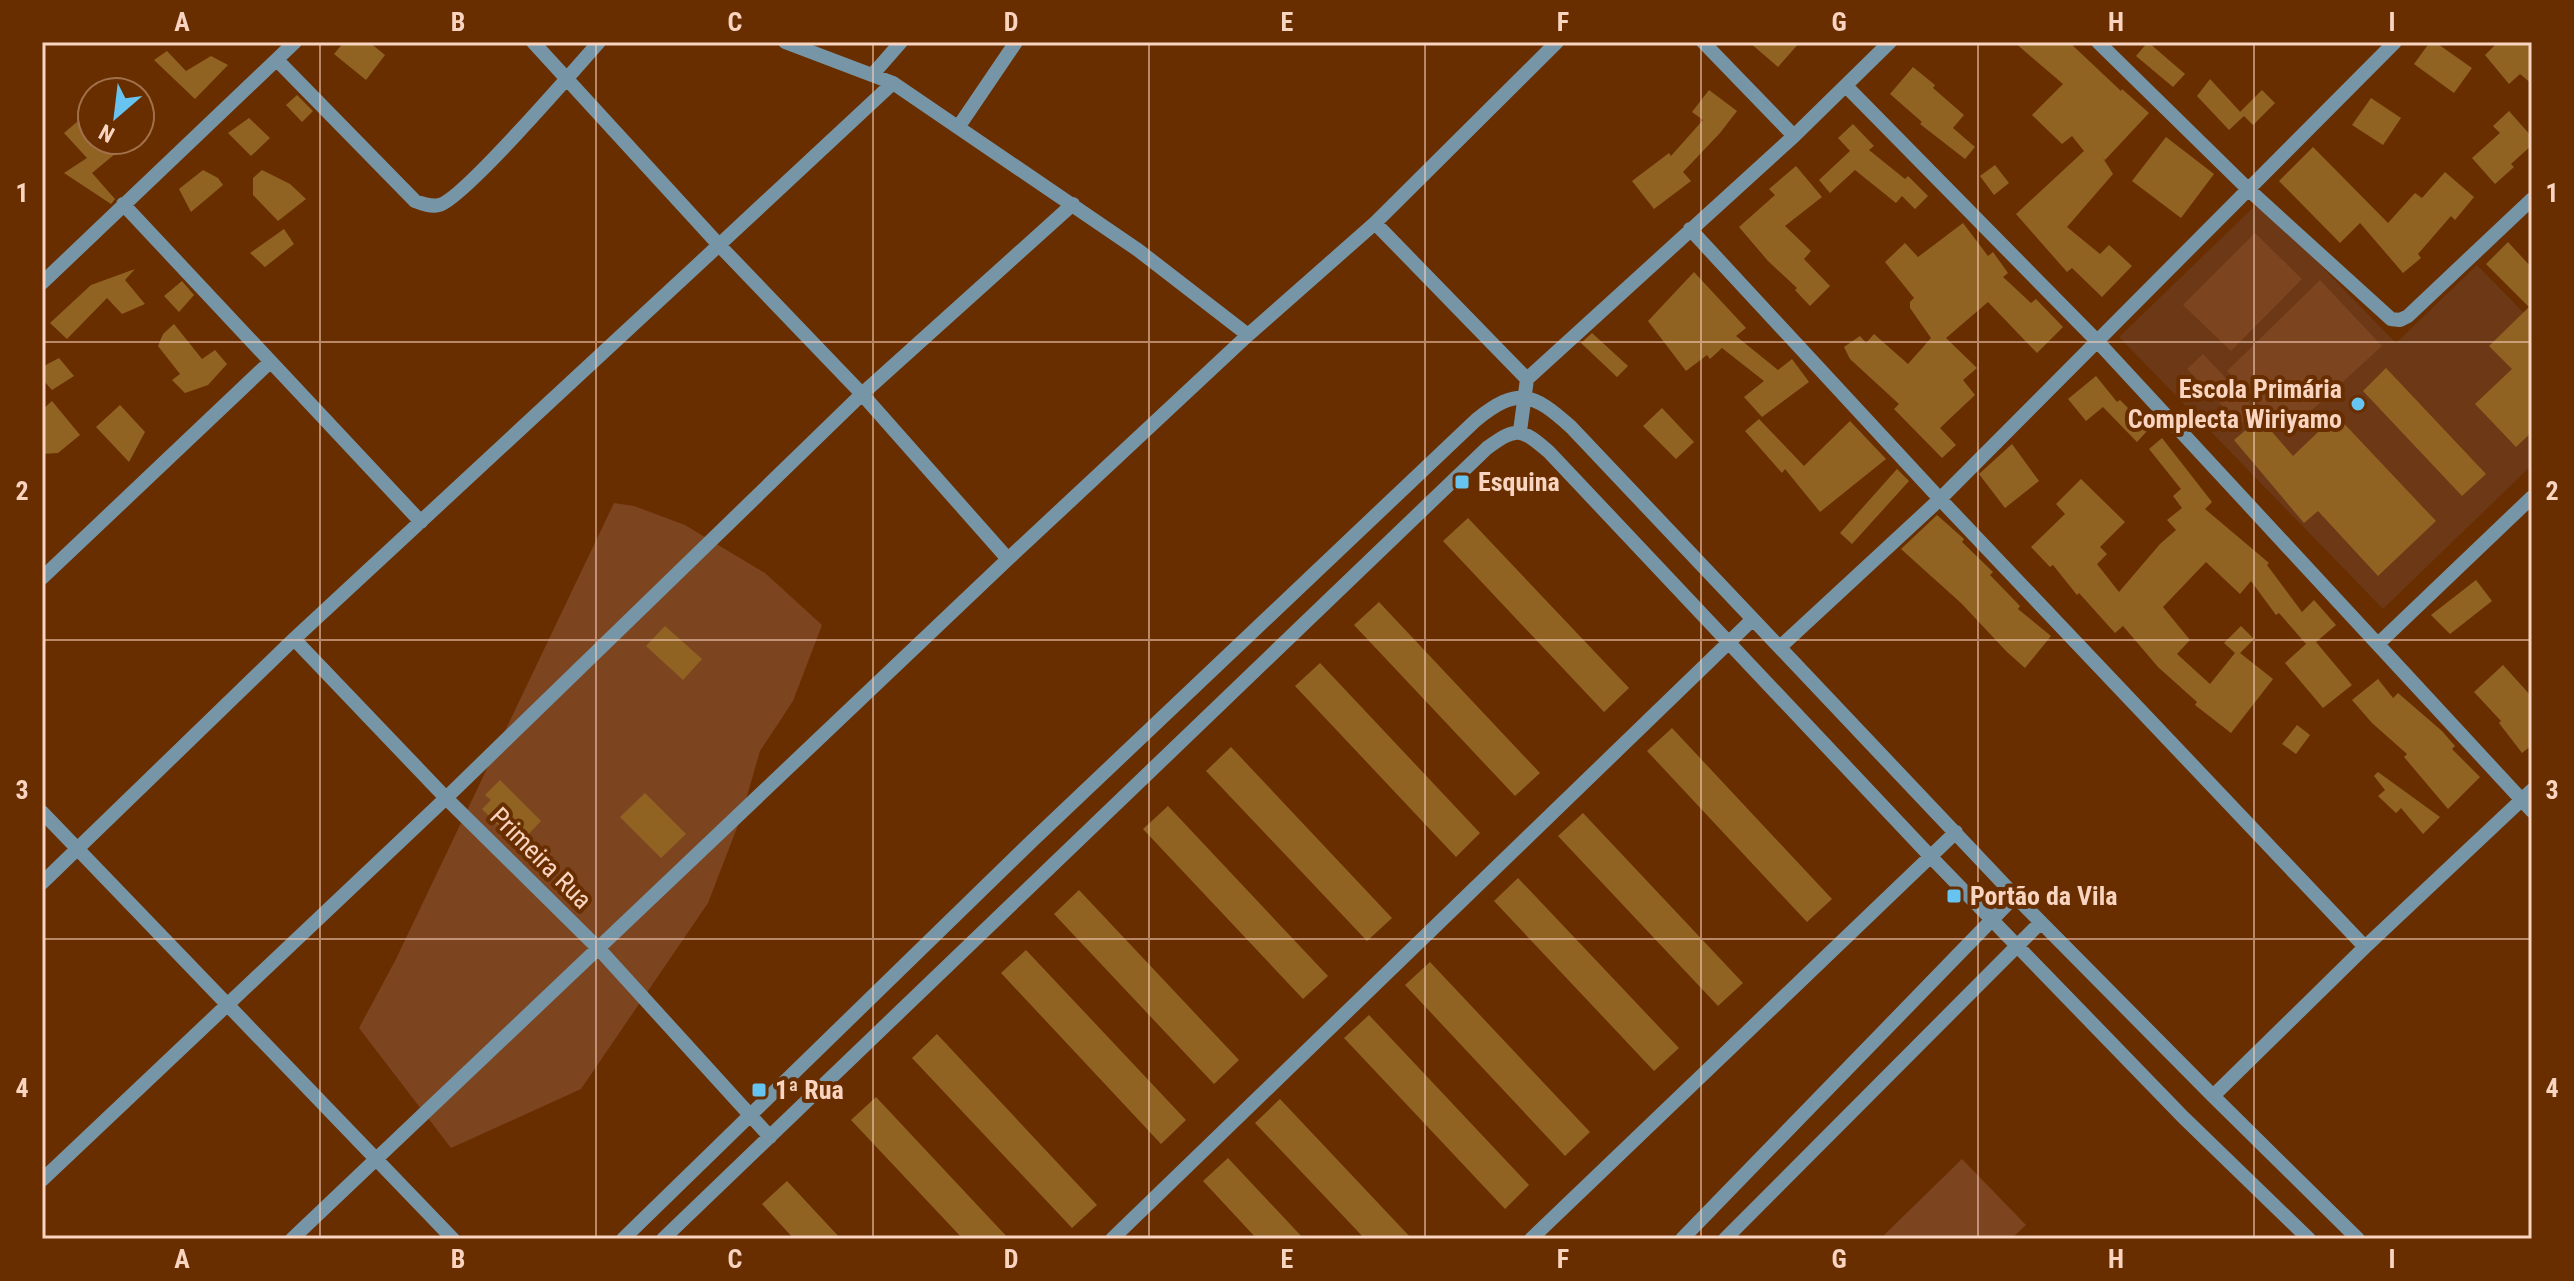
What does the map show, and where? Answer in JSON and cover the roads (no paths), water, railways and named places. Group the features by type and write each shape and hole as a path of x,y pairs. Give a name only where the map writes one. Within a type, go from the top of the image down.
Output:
{"street":[{"path":"42,283 295,42"},
{"path":"533,42 719,245 862,394 1008,559"},
{"path":"277,60 415,201 442,205 463,189 599,42"},
{"path":"785,42 893,83 1138,250 1248,335"},
{"path":"873,74 901,42"},
{"path":"959,126 1016,42"},
{"path":"292,1239 1008,559 1248,335 1375,223 1557,42"},
{"path":"1703,42 1794,136"},
{"path":"1520,431 1527,379 1847,87 1890,42"},
{"path":"2098,42 2249,190 2391,319 2400,320 2408,316 2532,199"},
{"path":"1780,647 1940,499 2395,42"},
{"path":"42,883 294,639 893,83"},
{"path":"1847,87 2098,342 2378,644 2528,800 2365,947 2213,1096"},
{"path":"123,204 421,522"},
{"path":"42,1180 446,798 862,394 1073,204"},
{"path":"1375,223 1527,379"},
{"path":"1690,229 1940,499 2365,947"},
{"path":"42,578 270,362"},
{"path":"623,1239 1033,840 1476,420 1508,398 1524,397 1542,403 1571,427 2015,896 2358,1239"},
{"path":"663,1239 1475,459 1507,433 1520,431 1533,437 1549,452 1930,856 2183,1117 2309,1239"},
{"path":"2378,644 2532,497"},
{"path":"1112,1239 1753,619"},
{"name":"Primeira Rua","path":"294,639 446,798 599,949 770,1137"},
{"path":"42,812 453,1239"},
{"path":"1531,1239 1956,832"},
{"path":"1682,1239 2015,896"},
{"path":"1725,1239 2041,922"}],"place":[{"name":"Escola Primária Complecta Wiriyamo","path":"2358,404"},
{"name":"Esquina","path":"1462,482"},
{"name":"Portão da Vila","path":"1954,896"},
{"name":"1ª Rua","path":"759,1090"}]}
